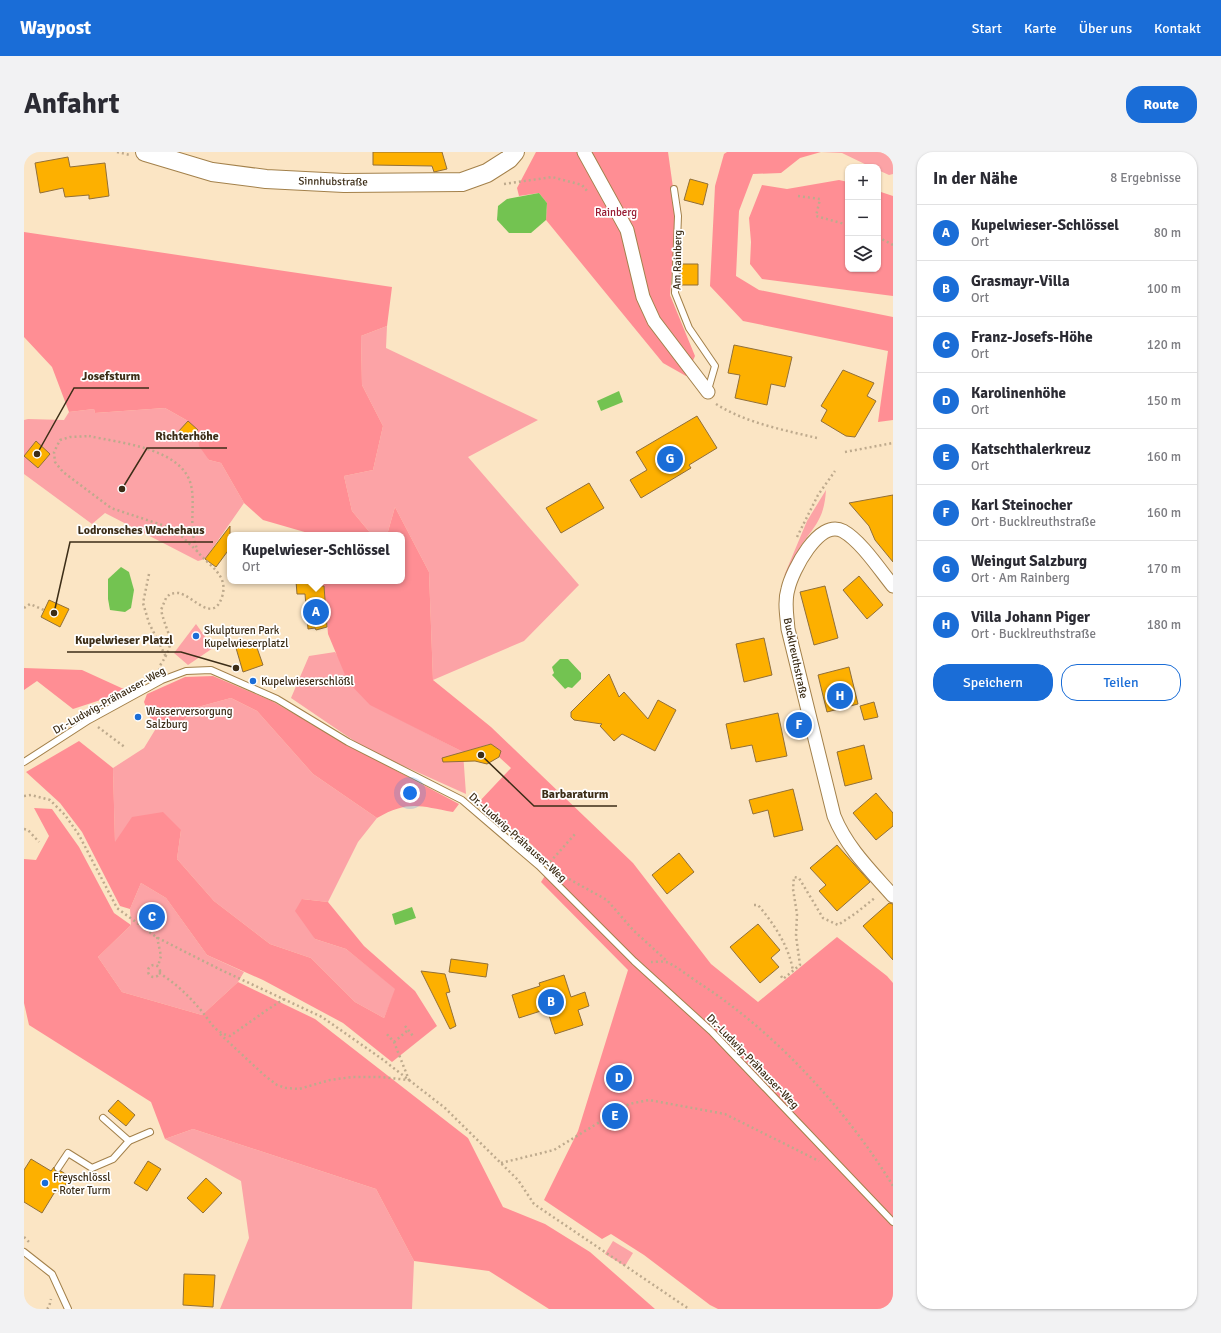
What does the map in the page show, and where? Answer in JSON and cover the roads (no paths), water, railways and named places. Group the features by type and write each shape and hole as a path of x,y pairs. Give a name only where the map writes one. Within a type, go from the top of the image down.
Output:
{"street":[{"name":"Sinnhubstraße","path":"145,152 212,172 266,179 344,183 462,182 487,173 509,159 515,152"},
{"path":"584,152 627,230 643,297 654,321 708,392"},
{"name":"Bucklreuthstraße","path":"893,586 854,539 843,531 836,529 828,530 808,549 793,571 787,591 786,605 788,629 834,816 849,844 893,896"}],"lane":[{"name":"Am Rainberg","path":"674,189 678,216 675,293 689,328 715,366 708,392"},
{"name":"Dr.-Ludwig-Prähauser-Weg","path":"24,762 89,720 162,680 186,671 212,670 277,699 348,742 462,800 542,870 634,961 711,1031 893,1222"},
{"path":"103,1118 129,1141"},
{"path":"58,1168 68,1153 92,1168 113,1159 129,1141 150,1132"},
{"path":"24,1252 52,1274 68,1309"}],"place":[{"name":"Josefsturm","path":"37,454"},
{"name":"Weingut Salzburg","path":"670,459"},
{"name":"Richterhöhe","path":"122,489"},
{"name":"Kupelwieser-Schlössel","path":"316,612"},
{"name":"Lodronsches Wachehaus","path":"54,613"},
{"name":"Skulpturen Park Kupelwieserplatzl","path":"196,636"},
{"name":"Kupelwieser Platzl","path":"236,668"},
{"name":"Kupelwieserschlößl","path":"253,681"},
{"name":"Villa Johann Piger","path":"840,696"},
{"name":"Wasserversorgung Salzburg","path":"138,717"},
{"name":"Karl Steinocher","path":"799,725"},
{"name":"Barbaraturm","path":"481,755"},
{"name":"Franz-Josefs-Höhe","path":"152,917"},
{"name":"Grasmayr-Villa","path":"551,1002"},
{"name":"Karolinenhöhe","path":"619,1078"},
{"name":"Katschthalerkreuz","path":"615,1116"},
{"name":"Freyschlössl - Roter Turm","path":"45,1183"}],"park label":[{"name":"Rainberg","path":"616,212"}]}
